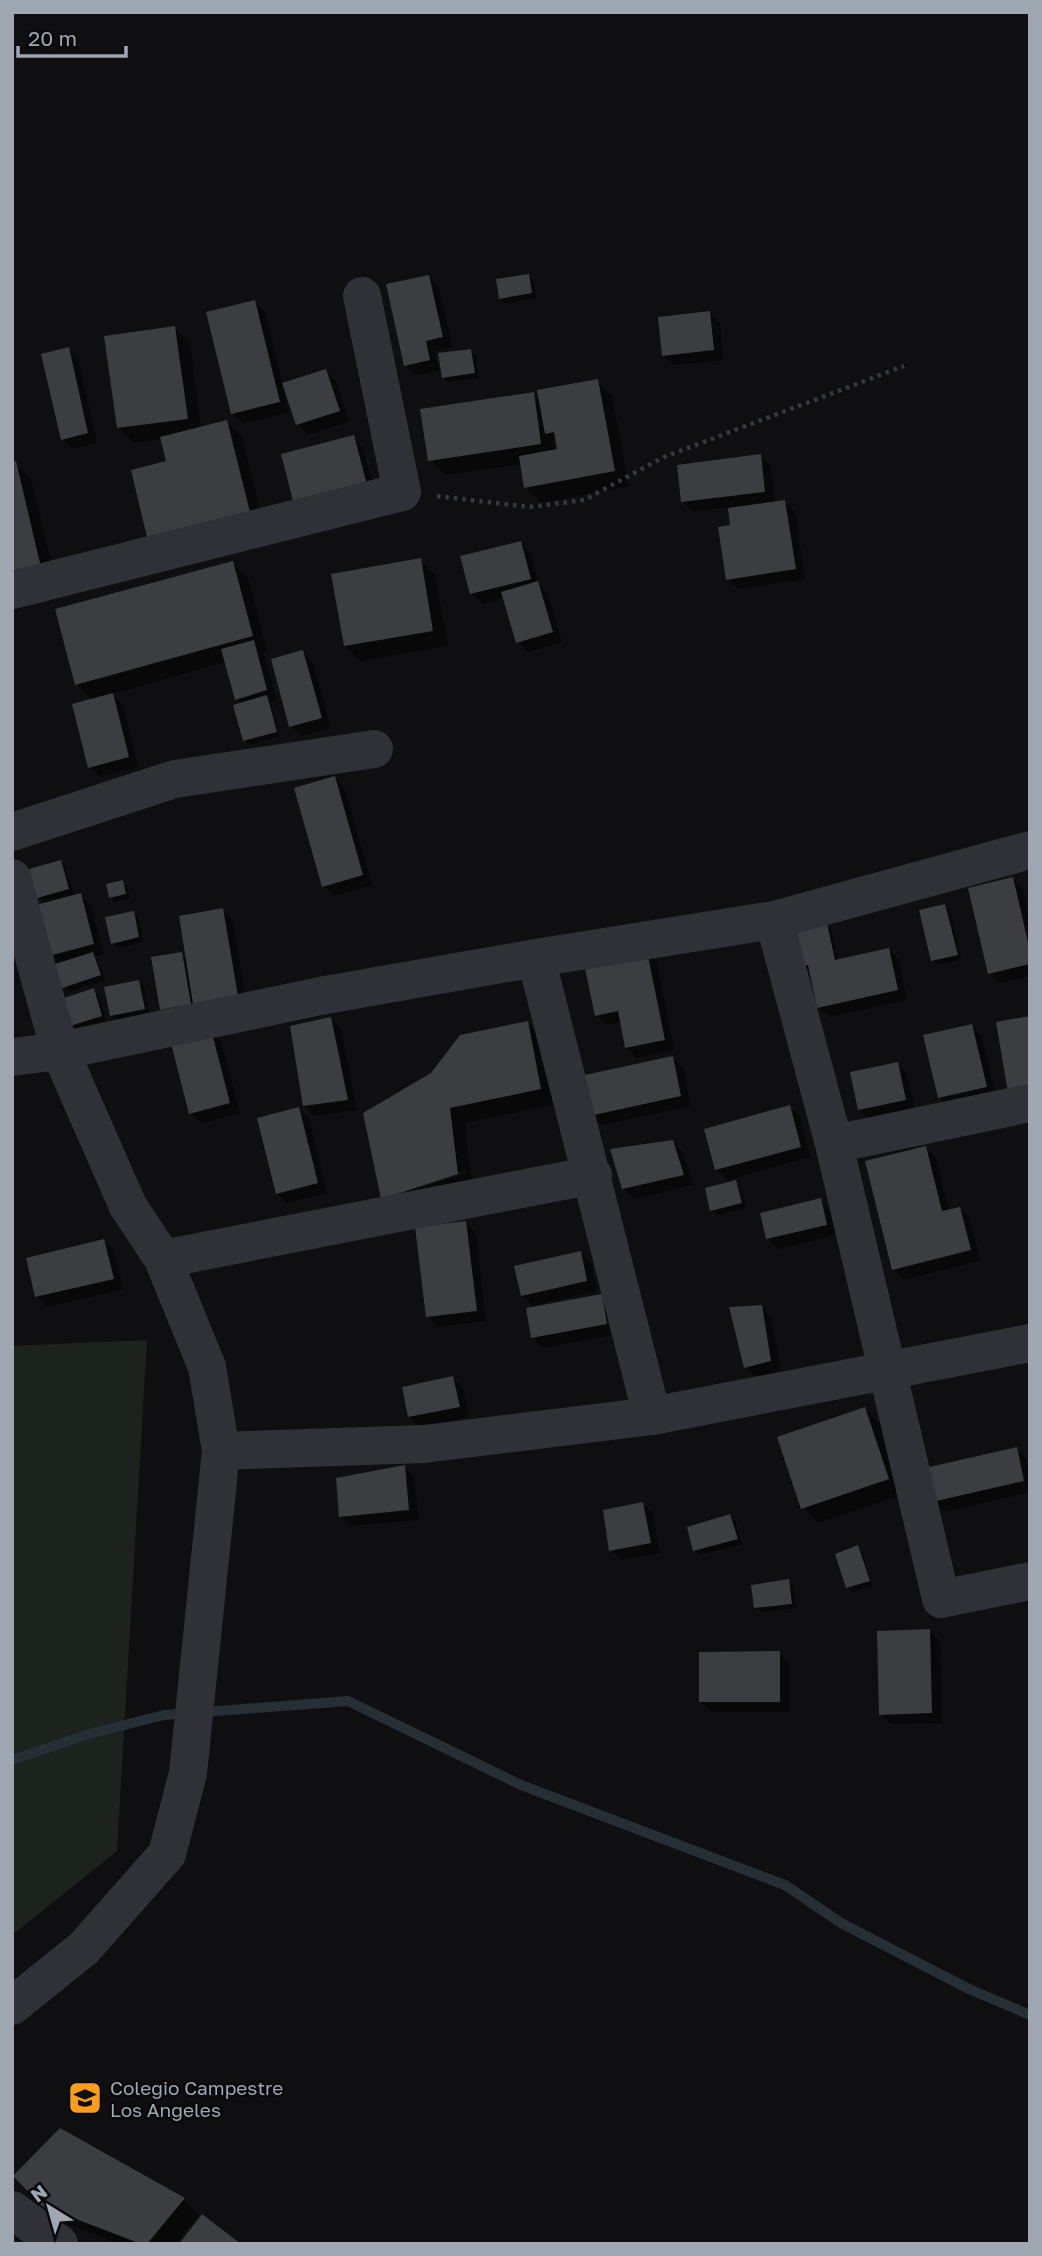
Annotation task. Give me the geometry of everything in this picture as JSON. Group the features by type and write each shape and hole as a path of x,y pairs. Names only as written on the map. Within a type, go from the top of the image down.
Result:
{"street":[{"path":"12,590 402,492 362,296"},
{"path":"12,832 175,779 374,749"},
{"path":"12,1057 60,1052 320,996 774,920 1030,850"},
{"path":"12,878 60,1052 128,1206 163,1259 208,1367 221,1451 188,1773 167,1854 84,1948 12,2006"},
{"path":"774,920 834,1144 941,1600 1030,1581"},
{"path":"536,958 652,1416"},
{"path":"834,1144 1030,1103"},
{"path":"163,1259 593,1175"},
{"path":"221,1451 424,1444 652,1416 1030,1343"},
{"path":"12,2210 59,2244"}],"path":[{"path":"402,492 530,507 584,500 664,457 904,366"}],"shaded area":[{"path":"147,1340 117,1851 12,1935 12,1346"}],"building":[{"path":"529,274 532,293 499,299 496,279"},
{"path":"429,275 443,337 426,341 430,360 404,366 386,284"},
{"path":"255,300 280,402 231,414 206,312"},
{"path":"710,311 714,350 662,356 658,317"},
{"path":"175,326 188,419 117,428 104,336"},
{"path":"69,347 88,433 61,440 41,354"},
{"path":"471,349 475,373 442,378 438,353"},
{"path":"326,369 340,411 296,425 282,383"},
{"path":"598,379 615,471 524,488 519,456 557,449 554,432 545,434 537,390"},
{"path":"534,392 541,444 428,461 420,409"},
{"path":"227,420 250,512 147,537 131,470 166,461 160,437"},
{"path":"354,435 367,485 294,505 281,454"},
{"path":"761,454 765,492 681,502 677,465"},
{"path":"16,461 43,576 12,584 12,462"},
{"path":"785,500 796,569 726,580 718,527 730,525 728,508"},
{"path":"521,541 531,579 470,594 460,556"},
{"path":"421,558 433,631 344,646 331,574"},
{"path":"233,561 253,636 75,685 55,609"},
{"path":"538,581 553,632 516,643 501,592"},
{"path":"254,640 267,690 235,700 221,649"},
{"path":"303,650 322,718 289,727 271,659"},
{"path":"113,693 129,757 88,768 72,704"},
{"path":"267,695 277,732 243,741 233,705"},
{"path":"335,776 363,875 322,887 294,788"},
{"path":"61,860 69,889 37,898 29,869"},
{"path":"1013,877 1030,951 1030,964 988,974 968,888"},
{"path":"123,880 126,894 109,898 106,884"},
{"path":"81,893 94,944 45,957 32,906"},
{"path":"945,904 958,955 931,961 919,910"},
{"path":"223,908 238,996 193,1004 179,916"},
{"path":"134,911 139,937 111,944 105,917"},
{"path":"827,923 835,960 889,948 898,990 817,1008 808,965 800,966 792,931"},
{"path":"647,951 665,1040 625,1048 618,1011 595,1016 584,964"},
{"path":"93,952 101,975 62,988 55,964"},
{"path":"182,952 191,1004 160,1010 151,957"},
{"path":"139,980 145,1009 110,1016 104,987"},
{"path":"94,988 102,1016 70,1026 61,999"},
{"path":"1030,1016 1030,1089 1008,1093 996,1022"},
{"path":"331,1017 348,1100 303,1106 290,1026"},
{"path":"528,1021 541,1089 450,1108 458,1174 381,1199 363,1113 431,1073 460,1035"},
{"path":"972,1024 987,1087 938,1098 923,1035"},
{"path":"211,1029 230,1103 189,1114 170,1039"},
{"path":"673,1056 681,1096 589,1116 580,1076"},
{"path":"898,1062 906,1100 858,1110 850,1072"},
{"path":"790,1105 801,1147 715,1170 704,1129"},
{"path":"299,1107 318,1183 276,1194 257,1118"},
{"path":"673,1140 684,1175 622,1189 610,1149"},
{"path":"926,1146 942,1211 960,1207 971,1250 892,1270 865,1161"},
{"path":"736,1180 742,1203 710,1211 705,1188"},
{"path":"821,1198 827,1225 766,1239 760,1213"},
{"path":"466,1221 477,1311 426,1317 415,1227"},
{"path":"104,1239 114,1279 35,1297 26,1258"},
{"path":"581,1251 587,1281 521,1296 514,1266"},
{"path":"602,1294 607,1324 531,1338 526,1308"},
{"path":"762,1305 771,1361 744,1368 729,1307"},
{"path":"453,1376 460,1407 408,1417 402,1387"},
{"path":"865,1407 889,1479 801,1509 777,1437"},
{"path":"1017,1447 1024,1481 932,1502 925,1468"},
{"path":"405,1465 409,1510 339,1517 336,1478"},
{"path":"643,1502 651,1543 609,1551 603,1510"},
{"path":"730,1514 738,1539 693,1551 687,1527"},
{"path":"858,1545 870,1581 846,1588 835,1554"},
{"path":"789,1579 792,1604 754,1608 751,1585"},
{"path":"930,1629 932,1713 879,1715 877,1631"},
{"path":"780,1651 780,1702 699,1702 699,1652"},
{"path":"60,2128 185,2198 147,2244 135,2244 136,2242 42,2206 13,2176"},
{"path":"202,2214 241,2244 179,2244"}],"waterway":[{"path":"12,1760 89,1734 164,1715 348,1701 521,1785 785,1885 841,1923 969,1989 1030,2015"}],"place":[{"name":"Colegio Campestre Los Angeles","path":"85,2098"}]}
